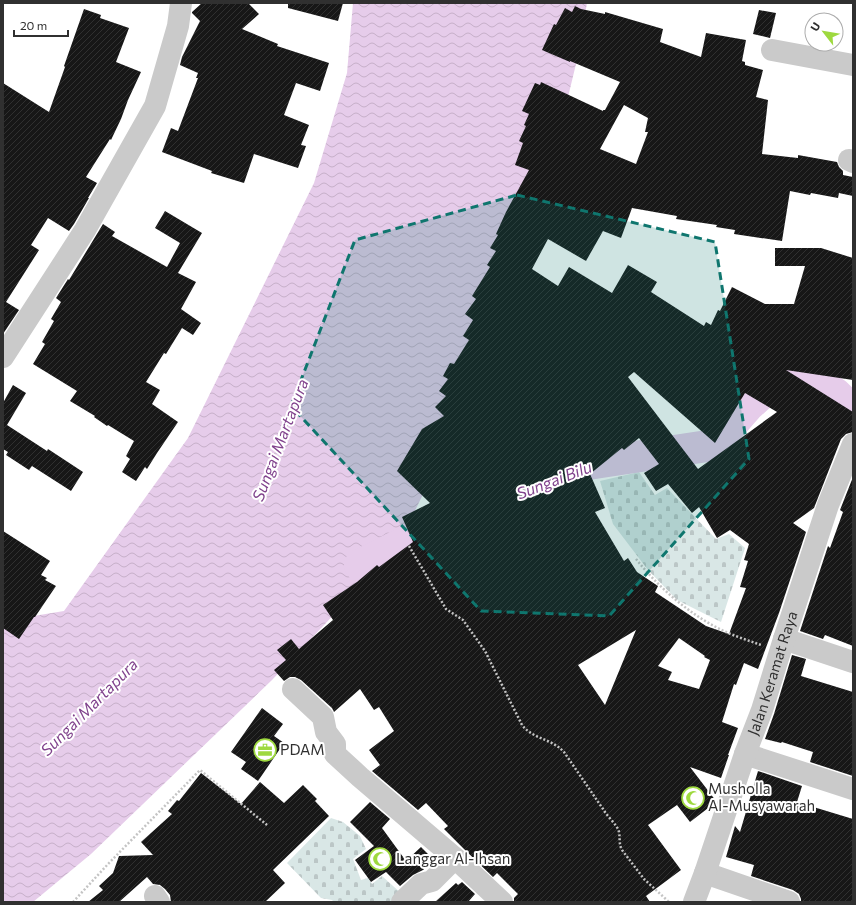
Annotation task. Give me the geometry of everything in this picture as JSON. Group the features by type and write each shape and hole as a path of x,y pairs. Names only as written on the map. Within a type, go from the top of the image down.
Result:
{"street":[{"path":"3,357 85,230 155,106 178,26 181,3"},
{"path":"772,50 853,65"},
{"name":"Jalan Keramat Raya","path":"694,902 745,754 762,710 828,505 853,444"},
{"path":"782,645 853,662"},
{"path":"293,689 323,717 326,732 335,744 335,754 455,858 502,902"},
{"path":"745,754 853,789"},
{"path":"402,902 421,884 432,881 455,858"},
{"path":"705,873 789,902"}],"path":[{"path":"409,546 446,609 463,620 485,650 526,731 558,746 564,752 617,827 622,850 644,879 669,902"},
{"path":"636,559 646,571 680,603 713,625 728,633 782,645"},
{"path":"73,902 200,770 267,825"}],"highlighted area":[{"path":"517,195 715,242 749,459 609,616 481,611 291,406 355,240"}],"green space":[{"path":"639,472 655,495 667,488 716,539 729,534 745,548 721,622 677,600 648,570 613,524 600,481"},
{"path":"331,818 343,822 360,836 366,849 353,859 361,880 368,878 372,884 382,876 403,895 395,902 334,902 332,900 321,898 287,863"}],"water":[{"name":"Sungai Martapura","path":"353,3 587,3 576,64 538,221 439,462 396,549 272,680 91,854 33,902 3,902 3,621 64,611 188,438 314,183 347,73"}],"building":[{"path":"202,3 248,3 259,14 242,29 278,44 277,46 329,63 320,91 296,83 284,115 309,125 301,145 306,146 298,168 254,154 244,183 211,173 212,171 162,152 171,128 178,131 198,78 196,78 198,73 180,65 182,57 200,21 192,12"},
{"path":"288,3 343,3 338,21 288,8"},
{"path":"575,6 581,9 605,14 605,12 663,29 660,42 701,57 706,33 746,40 742,61 745,62 745,65 763,70 756,97 768,100 762,154 798,158 798,155 837,162 843,171 843,175 853,177 853,196 839,193 838,198 790,191 782,241 734,234 735,230 716,227 717,225 676,219 677,216 632,208 621,238 603,231 586,261 548,239 532,269 558,286 569,267 612,293 628,265 657,282 651,292 704,326 706,322 711,325 732,287 765,304 794,304 805,266 775,266 775,248 821,248 853,258 853,380 786,370 853,412 853,432 846,434 841,439 814,508 793,523 806,532 779,613 758,669 744,663 736,685 734,684 722,722 738,728 721,778 690,767 716,802 690,822 677,805 648,825 681,870 646,896 650,902 514,902 514,898 518,894 497,873 493,877 466,851 444,829 448,826 426,803 418,810 372,771 380,765 369,750 394,731 379,707 374,710 360,689 334,712 332,708 301,680 295,677 290,677 284,681 274,670 286,660 277,650 291,639 299,649 333,620 323,605 357,582 377,565 379,567 413,542 402,517 430,503 397,471 422,429 444,416 435,407 446,396 439,391 448,379 443,376 450,363 454,364 469,340 463,336 473,320 465,314 476,299 472,296 490,267 487,265 496,251 490,248 498,235 496,234 529,170 515,165 523,143 519,141 526,126 524,125 529,114 522,111 535,83 540,85 541,82 603,111 605,110 620,82 542,50 554,24 556,25 565,8 572,12","holes":["624,105 648,118 645,132 648,132 636,164 600,149","634,372 715,443 745,393 777,412 698,469 628,377","639,438 659,464 644,473 656,491 668,484 692,513 699,507 717,538 730,530 749,544 744,560 748,561 740,587 746,588 729,634 706,626 655,592 658,586 637,572 628,558 624,561 595,512 605,508 590,474 622,448 624,450","636,630 605,705 578,665","679,638 710,660 699,689 668,680 672,672 658,666"]},
{"path":"84,9 101,15 100,18 129,28 116,62 141,72 111,140 110,139 86,177 97,183 74,224 69,231 48,218 31,245 39,250 6,302 19,310 3,334 3,83 49,112"},
{"path":"759,10 776,13 770,38 753,34"},
{"path":"165,211 202,233 178,273 196,282 181,309 201,323 193,335 182,328 146,382 160,390 152,404 178,422 147,469 145,467 136,481 122,472 130,459 126,456 134,441 108,425 107,426 94,417 95,416 70,401 77,391 33,364 45,344 42,342 54,321 51,319 61,302 56,298 68,279 69,280 103,224 115,232 112,236 167,267 180,243 155,228"},
{"path":"13,385 26,393 7,425 83,472 71,491 32,466 29,470 6,455 8,452 3,449 3,403"},
{"path":"853,477 853,646 825,635 823,639 800,631 828,546 830,548 843,512 840,510"},
{"path":"3,531 50,561 41,575 47,578 45,580 56,586 19,639 3,628"},
{"path":"792,655 806,659 801,676 853,692 853,776 810,762 813,752 782,742 765,739"},
{"path":"262,708 283,724 274,736 284,743 258,781 241,769 246,762 231,752"},
{"path":"758,771 802,786 797,802 853,819 853,902 801,902 799,894 793,890 751,876 754,865 726,857 735,826 740,832"},
{"path":"201,773 241,804 260,782 284,803 303,785 317,799 315,801 329,816 273,870 285,883 265,902 171,902 170,895 165,889 160,885 153,884 147,877 119,902 88,902 103,890 99,886 113,873 119,856 153,855 141,842 172,814 168,811 177,800 179,801"},
{"path":"370,802 390,819 382,828 406,861 421,847 434,860 423,870 413,875 400,886 386,872 371,882 355,860 374,846 350,822"},
{"path":"462,882 475,894 468,902 435,902 456,883 458,885"}],"waterway":[{"name":"Sungai Bilu","path":"564,474 588,464 714,445 748,406 770,386 791,378 814,380 836,394 853,411"},
{"name":"Sungai Bilu","path":"360,565 451,522"}],"place":[{"name":"PDAM","path":"265,750"},
{"name":"Musholla Al-Musyawarah","path":"693,798"},
{"name":"Langgar Al-Ihsan","path":"380,859"}]}
